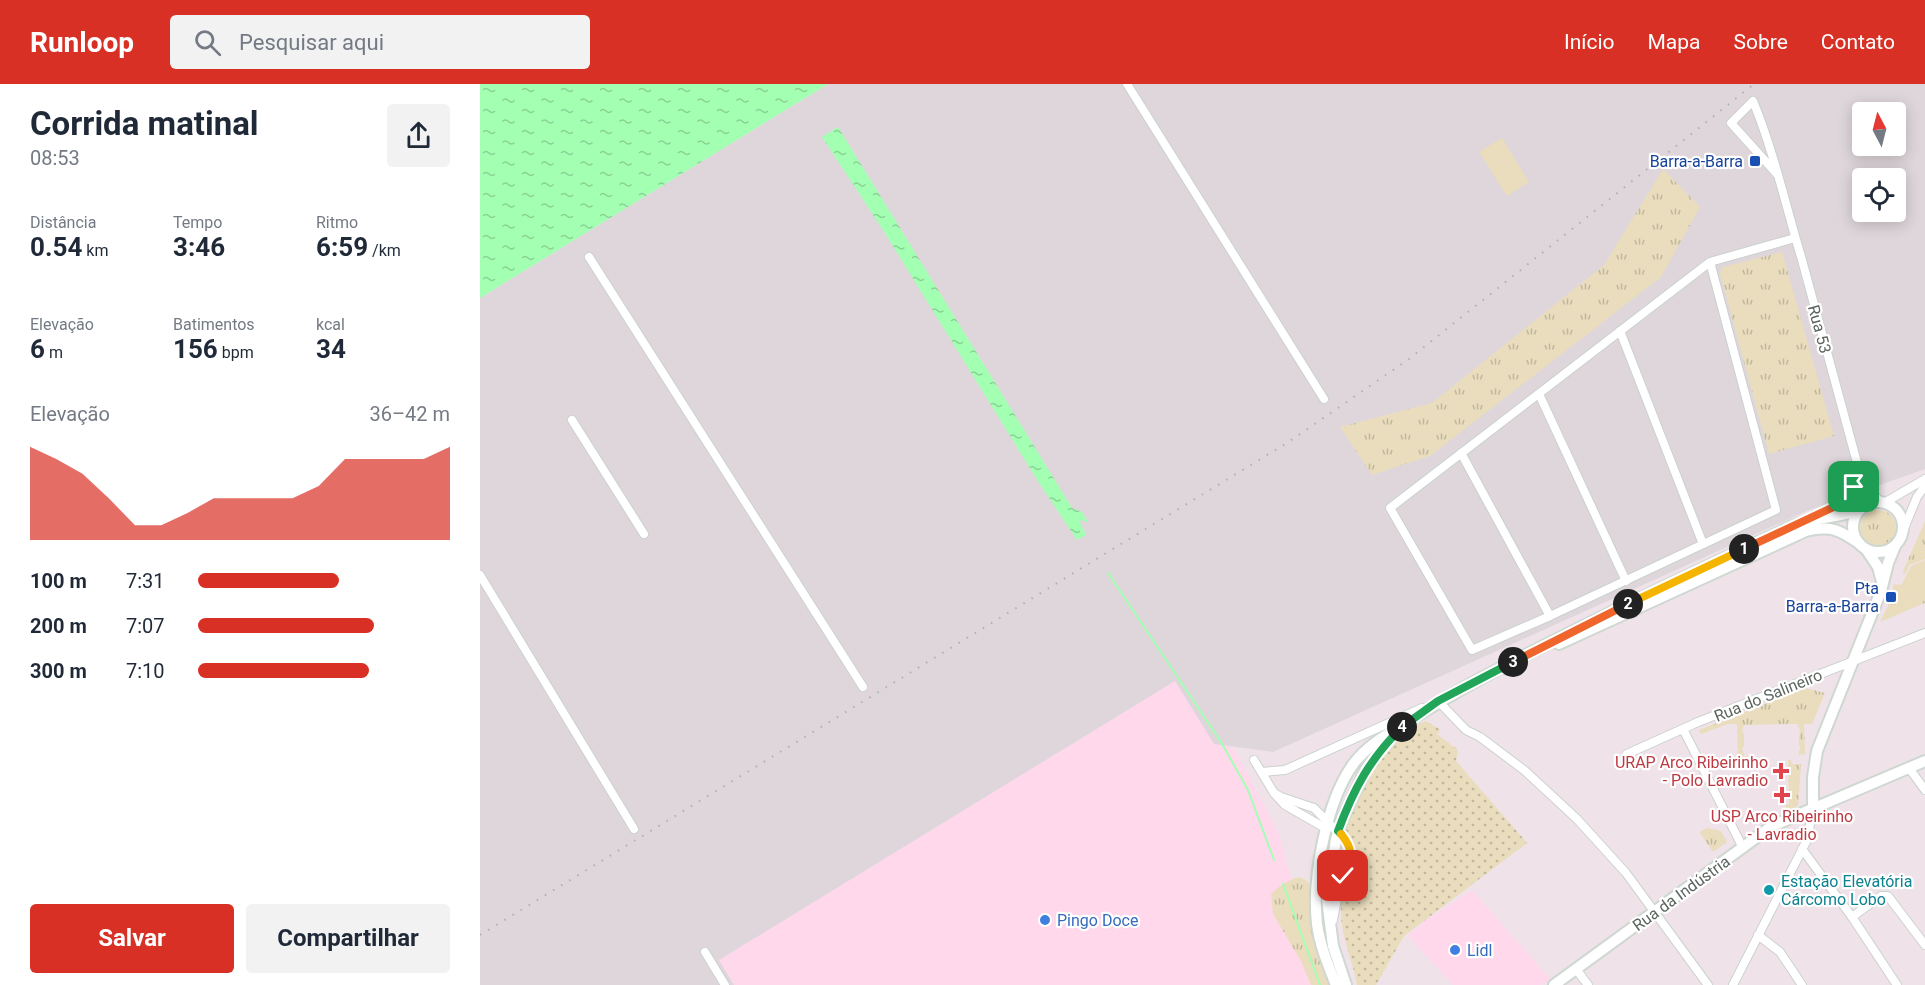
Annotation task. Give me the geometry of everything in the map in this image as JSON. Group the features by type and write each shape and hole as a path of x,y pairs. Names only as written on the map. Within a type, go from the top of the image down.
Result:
{"street":[{"path":"1127,84 1324,399"},
{"name":"Rua 53","path":"1777,174 1731,123 1754,101 1765,130 1863,485 1861,510"},
{"path":"1710,262 1776,510 1472,650 1390,508 1710,262 1795,238"},
{"path":"589,257 862,687"},
{"path":"1620,331 1703,544"},
{"path":"1539,394 1626,581"},
{"path":"572,420 644,534"},
{"path":"1461,453 1550,616"},
{"path":"1262,772 1284,770 1438,701 1564,634 1802,522 1845,500 1854,487 1858,470"},
{"path":"1883,503 1925,479"},
{"name":"Rua 53","path":"1863,485 1883,503"},
{"path":"1733,985 1810,830 1817,751 1881,591 1888,563 1917,497 1925,486"},
{"path":"1802,522 1837,517 1875,503 1883,503 1891,506 1901,517 1903,531"},
{"path":"1861,510 1856,516 1854,531 1878,567 1882,579 1881,591"},
{"path":"1487,675 1567,641 1806,531 1824,528 1837,530 1863,546 1881,552 1895,546"},
{"path":"480,575 634,829"},
{"name":"Rua do Salineiro","path":"1627,754 1683,729 1925,633"},
{"path":"1336,985 1323,951 1316,913 1316,894 1326,824 1354,764 1385,734 1438,701"},
{"path":"1438,701 1466,730 1480,737 1524,770 1577,819 1626,873 1708,985"},
{"path":"1346,985 1331,935 1327,900 1338,831 1366,770 1380,749 1406,723"},
{"path":"1683,729 1743,848"},
{"path":"1254,760 1274,793 1285,805 1338,831 1348,843 1351,854 1339,888 1331,935"},
{"name":"Rua da Indústria","path":"1554,985 1772,826 1925,761"},
{"path":"1909,768 1925,790"},
{"path":"1274,793 1311,805 1326,824"},
{"path":"1802,849 1852,917 1897,985"},
{"path":"1852,917 1881,896 1888,896 1925,945"},
{"path":"1758,935 1780,952 1802,985"},
{"path":"705,952 724,985"},
{"path":"1576,969 1588,985"}],"shaded area":[{"path":"828,84 1925,84 1925,469 1809,510 1273,752 1214,744 1175,681 719,960 734,985 480,985 480,298"},
{"path":"1175,681 1214,744 1233,747 1279,834 1320,985 734,985 719,960"},
{"path":"1472,890 1551,980 1541,985 1453,985 1408,936 1425,921"}],"green space":[{"path":"1502,138 1529,182 1507,196 1479,152"},
{"path":"1663,169 1700,207 1661,277 1430,456 1372,475 1340,427 1432,403 1604,265"},
{"path":"1782,252 1834,436 1769,454 1720,273 1723,267"},
{"path":"1878,510 1891,515 1896,528 1891,541 1878,546 1865,541 1860,528 1865,515"},
{"path":"1925,521 1925,559 1909,565 1904,574 1903,571"},
{"path":"1925,560 1925,600 1908,607 1899,585 1902,584 1911,566"},
{"path":"1893,584 1899,585 1908,607 1925,600 1925,603 1880,622 1893,596"},
{"path":"1805,688 1825,693 1812,724 1804,724 1805,754 1798,755 1800,730 1797,724 1744,725 1742,749 1744,756 1755,755 1755,766 1738,764 1737,724 1728,724 1701,734 1699,730"},
{"path":"1426,721 1441,730 1437,734 1458,750 1456,761 1527,843 1404,936 1376,985 1357,985 1345,940 1341,912 1345,889 1355,861 1352,841 1344,830 1362,791 1383,758 1408,731"},
{"path":"1788,760 1791,760 1792,764 1801,764 1798,806 1786,812 1784,804 1789,804"},
{"path":"1707,828 1721,831 1727,842 1713,852 1700,833"},
{"path":"1300,877 1310,886 1312,929 1334,985 1311,985 1301,961 1273,914 1271,894 1284,883"}],"water":[{"path":"480,84 828,84 480,298"},
{"path":"838,127 1072,508 1082,512 1088,522 1079,520 1086,535 1077,540 1036,478 883,230 822,137"}],"waterway":[{"path":"1108,573 1221,742 1248,790 1274,860"},
{"path":"1283,884 1320,985"}],"railway":[{"path":"480,935 1290,441 1409,359 1754,84"}],"place":[{"name":"Barra-a-Barra","path":"1755,161"},
{"name":"Pta Barra-a-Barra","path":"1891,597"},
{"name":"URAP Arco Ribeirinho - Polo Lavradio","path":"1781,771"},
{"name":"USP Arco Ribeirinho - Lavradio","path":"1782,795"},
{"name":"Estação Elevatória Cárcomo Lobo","path":"1769,890"},
{"name":"Pingo Doce","path":"1045,920"},
{"name":"Lidl","path":"1455,950"}],"route":[{"path":"1343,876 1351,854 1348,843 1338,831 1342,820 1366,770 1380,749 1406,723 1438,701 1564,634 1838,505 1845,500 1854,487"}]}
